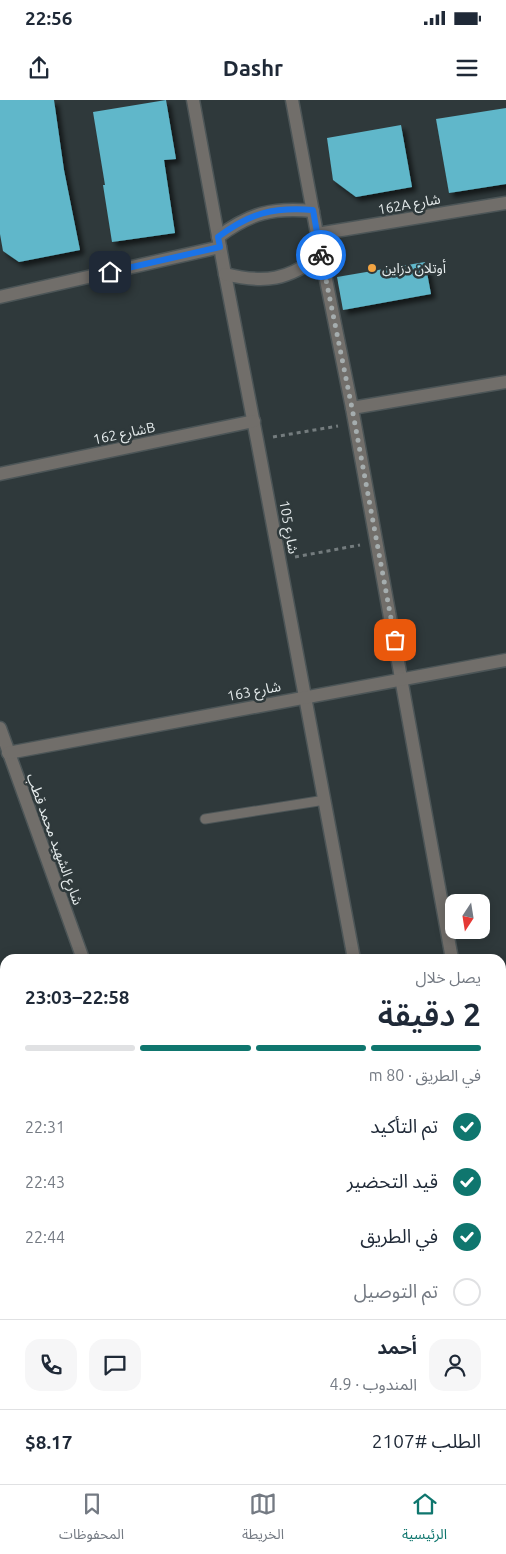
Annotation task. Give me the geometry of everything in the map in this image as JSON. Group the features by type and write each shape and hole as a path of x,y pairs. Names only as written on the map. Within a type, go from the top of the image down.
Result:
{"street":[{"name":"شارع 105","path":"193,100 353,954"},
{"path":"292,100 355,423 451,954"},
{"name":"162A شارع","path":"317,234 506,203"},
{"path":"0,297 219,242 234,225 252,216 272,210 292,208 313,210"},
{"path":"225,274 252,279 286,276 305,267 321,255"},
{"path":"352,408 506,382"},
{"name":"شارع 162B","path":"0,474 254,421"},
{"name":"شارع 163","path":"8,753 506,660"},
{"name":"شارع الشهيد محمد قطب","path":"0,728 81,954"}],"lane":[{"path":"206,818 325,800"}],"path":[{"path":"257,440 355,423"},
{"path":"279,560 377,542"}],"building":[{"path":"0,100 54,100 64,170 80,250 19,262 3,251 0,234"},
{"path":"166,100 176,159 164,160 175,233 112,242 93,112"},
{"path":"506,108 506,184 449,193 436,119"},
{"path":"401,125 412,187 356,197 333,180 327,138"},
{"path":"425,262 431,294 343,310 337,277"}],"way so far":[{"path":"321,255 352,408 395,640"}],"place":[{"name":"أوتلان دزاين","path":"372,268"}],"route":[{"path":"110,272 220,247 218,237 234,225 252,216 272,210 292,208 313,210 321,255"}]}
